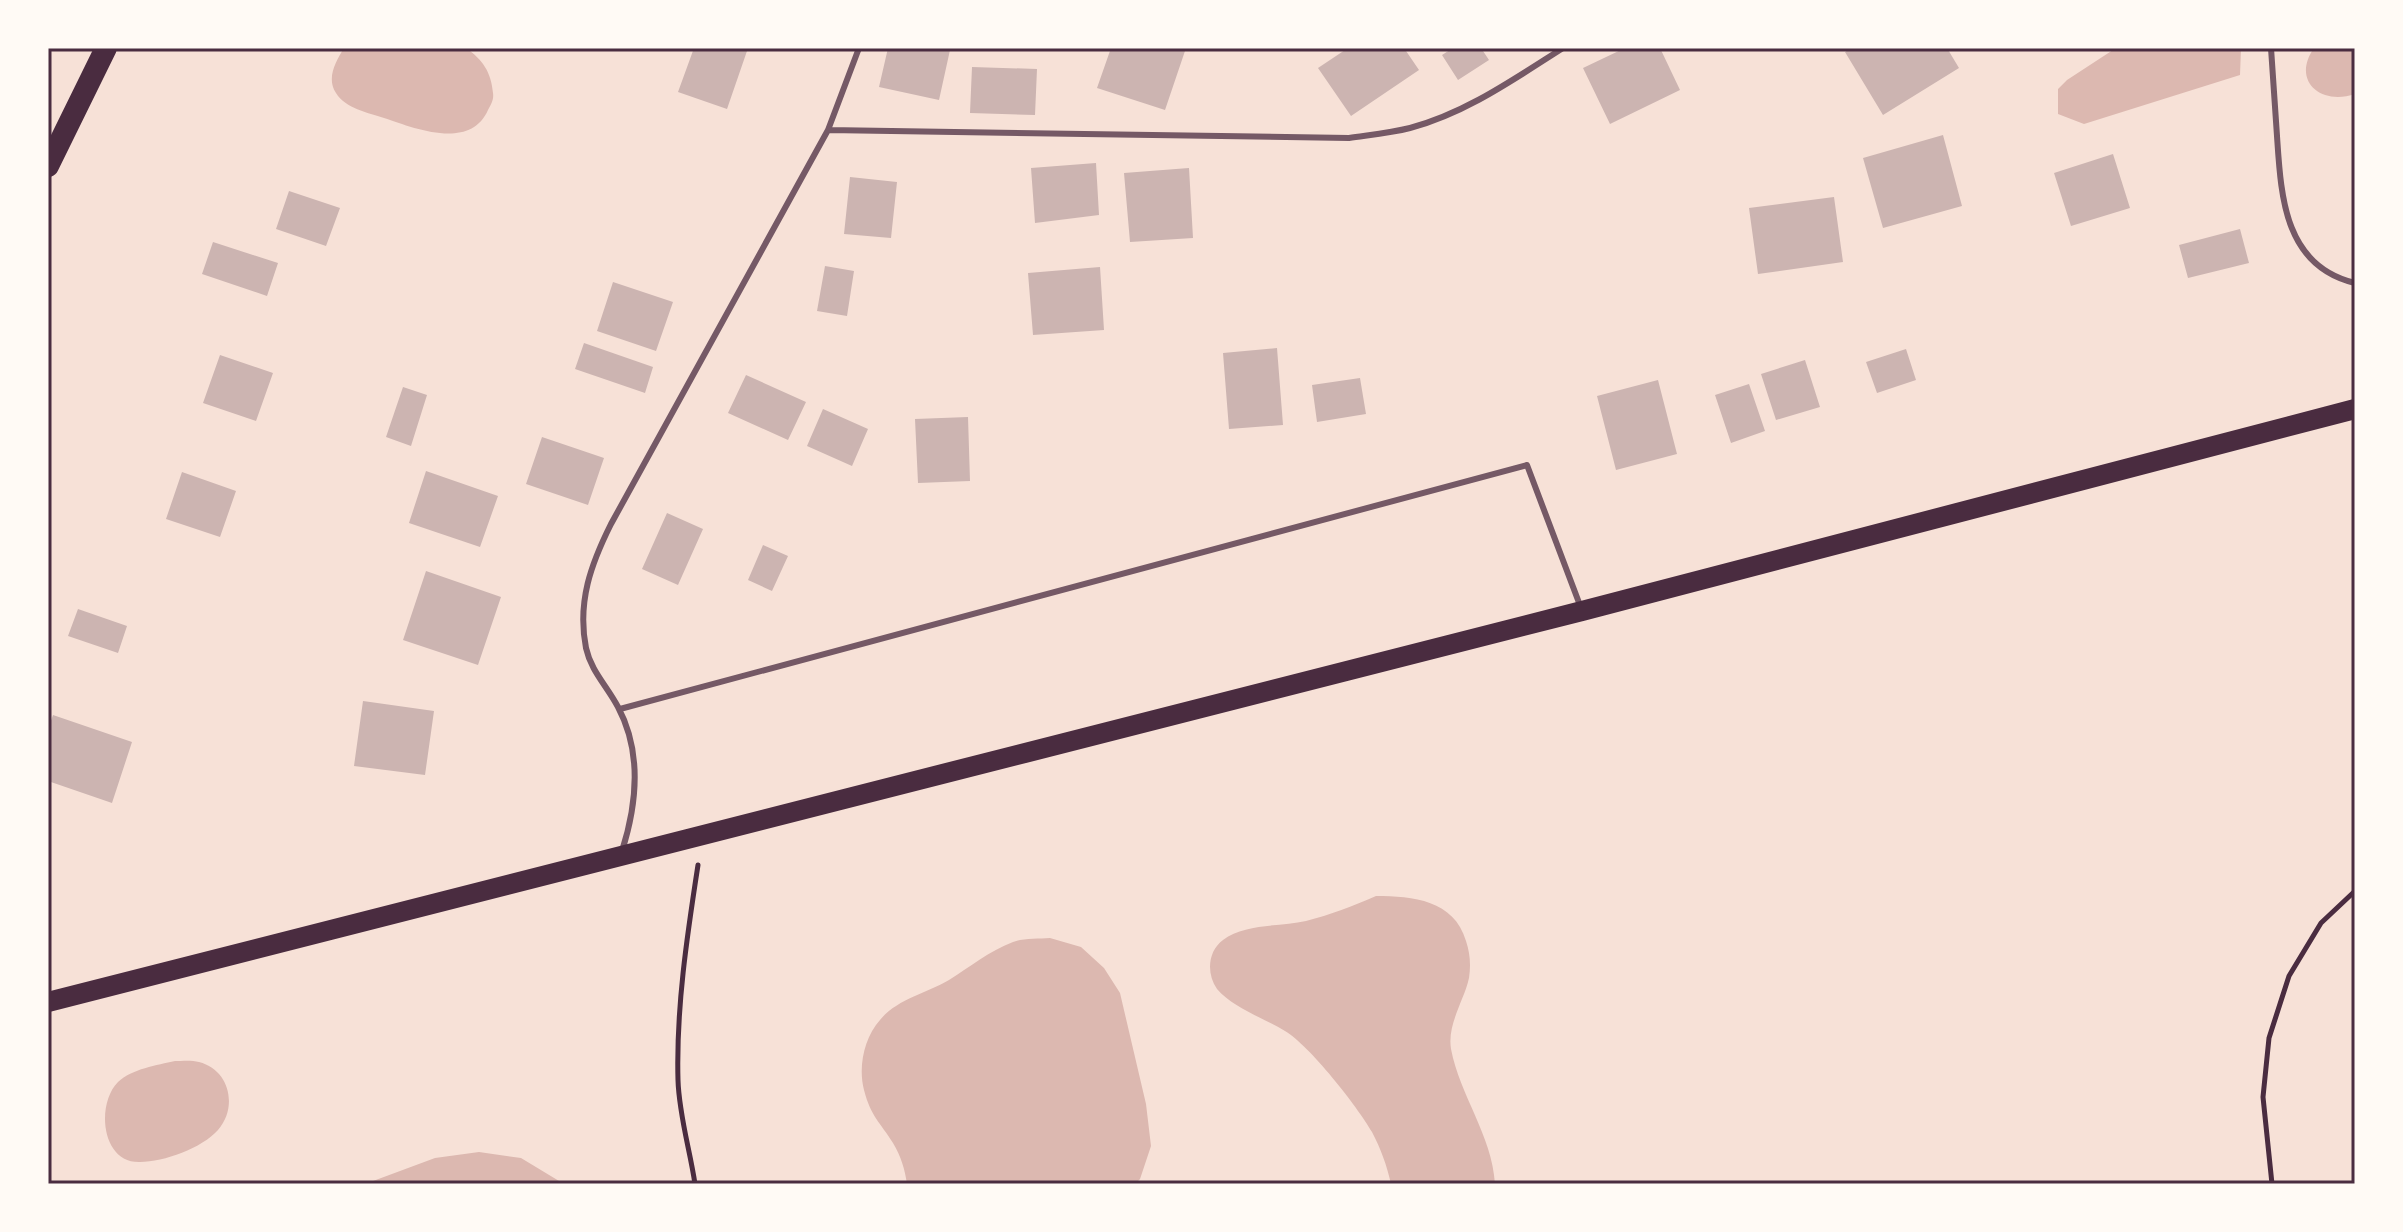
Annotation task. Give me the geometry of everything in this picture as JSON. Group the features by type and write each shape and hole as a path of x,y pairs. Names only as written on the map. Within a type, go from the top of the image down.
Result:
{"highway":[{"path":"48,166 106,48"}],"main road":[{"path":"48,1002 703,837 2355,409"}],"lane":[{"path":"620,858 630,823 635,776 633,751 620,709 591,665 585,641 584,596 593,560 828,130 859,48"},
{"path":"828,130 1349,138 1410,128 1440,118 1497,90 1563,48"},
{"path":"2271,48 2279,171 2286,214 2304,251 2318,266 2339,279 2355,283"},
{"path":"620,709 1527,465 1582,611"}],"path":[{"path":"695,1184 678,1082 689,927 703,837"},
{"path":"2272,1184 2263,1097 2269,1038 2289,976 2321,923 2355,891"}],"shaded area":[{"path":"344,48 466,48 488,73 492,102 480,123 455,133 425,131 364,112 345,103 333,87 333,70"},
{"path":"2116,48 2241,48 2240,75 2084,124 2058,114 2058,89"},
{"path":"2314,48 2355,48 2355,94 2331,97 2313,88 2306,71"},
{"path":"1376,896 1418,899 1442,909 1460,927 1466,941 1470,959 1469,978 1451,1031 1451,1049 1461,1083 1488,1149 1495,1184 1391,1184 1372,1132 1320,1063 1285,1031 1231,1002 1213,983 1210,963 1214,950 1232,935 1252,928 1315,919"},
{"path":"1050,938 1081,947 1104,968 1120,993 1146,1104 1151,1146 1140,1179 1135,1184 907,1184 898,1153 873,1113 864,1090 864,1053 874,1027 895,1007 949,980 996,950 1026,939"},
{"path":"175,1061 199,1062 218,1073 228,1090 228,1111 224,1121 211,1137 182,1153 160,1160 127,1160 117,1153 106,1131 105,1117 111,1092 118,1082 130,1074"},
{"path":"479,1152 521,1158 564,1184 365,1184 435,1158"}],"building":[{"path":"694,48 739,48 747,51 727,109 678,92"},
{"path":"888,48 950,50 939,100 879,87"},
{"path":"1111,48 1186,48 1165,110 1097,88"},
{"path":"1348,48 1404,48 1419,70 1351,116 1318,68"},
{"path":"1453,48 1481,48 1489,60 1458,80 1442,55"},
{"path":"1625,48 1660,48 1680,90 1610,124 1583,68"},
{"path":"1852,48 1947,48 1959,68 1883,115 1845,52"},
{"path":"972,67 1037,69 1035,115 970,113"},
{"path":"1943,135 1962,206 1883,228 1863,158"},
{"path":"2113,154 2130,208 2071,226 2054,173"},
{"path":"1096,163 1099,215 1035,223 1031,168"},
{"path":"1189,168 1193,238 1130,242 1124,173"},
{"path":"850,177 897,182 891,238 844,234"},
{"path":"289,191 340,208 326,246 276,229"},
{"path":"1834,197 1843,262 1758,274 1749,208"},
{"path":"2240,229 2249,263 2188,278 2179,245"},
{"path":"213,242 278,263 267,296 202,274"},
{"path":"825,266 854,271 847,316 817,311"},
{"path":"1100,267 1104,330 1033,335 1028,273"},
{"path":"613,282 673,302 656,351 597,331"},
{"path":"584,343 653,367 645,393 575,369"},
{"path":"1277,348 1283,425 1229,429 1223,353"},
{"path":"1906,349 1916,380 1877,393 1866,362"},
{"path":"220,355 273,373 256,421 203,403"},
{"path":"1805,360 1820,407 1776,420 1761,374"},
{"path":"746,375 806,402 788,440 728,413"},
{"path":"1360,378 1366,414 1317,422 1312,385"},
{"path":"1658,380 1677,454 1616,470 1597,396"},
{"path":"1749,384 1765,431 1731,443 1715,395"},
{"path":"403,387 427,395 411,446 386,437"},
{"path":"823,409 868,429 852,466 807,446"},
{"path":"968,417 970,481 918,483 915,419"},
{"path":"542,437 604,458 588,505 526,484"},
{"path":"426,471 498,496 480,547 409,523"},
{"path":"182,472 236,491 220,537 166,519"},
{"path":"667,513 703,529 678,585 642,569"},
{"path":"763,545 788,556 772,591 748,580"},
{"path":"426,571 501,597 478,665 403,640"},
{"path":"78,609 127,626 118,653 68,636"},
{"path":"363,701 434,711 425,775 354,766"},
{"path":"53,715 132,742 112,803 48,781 48,729"}]}
